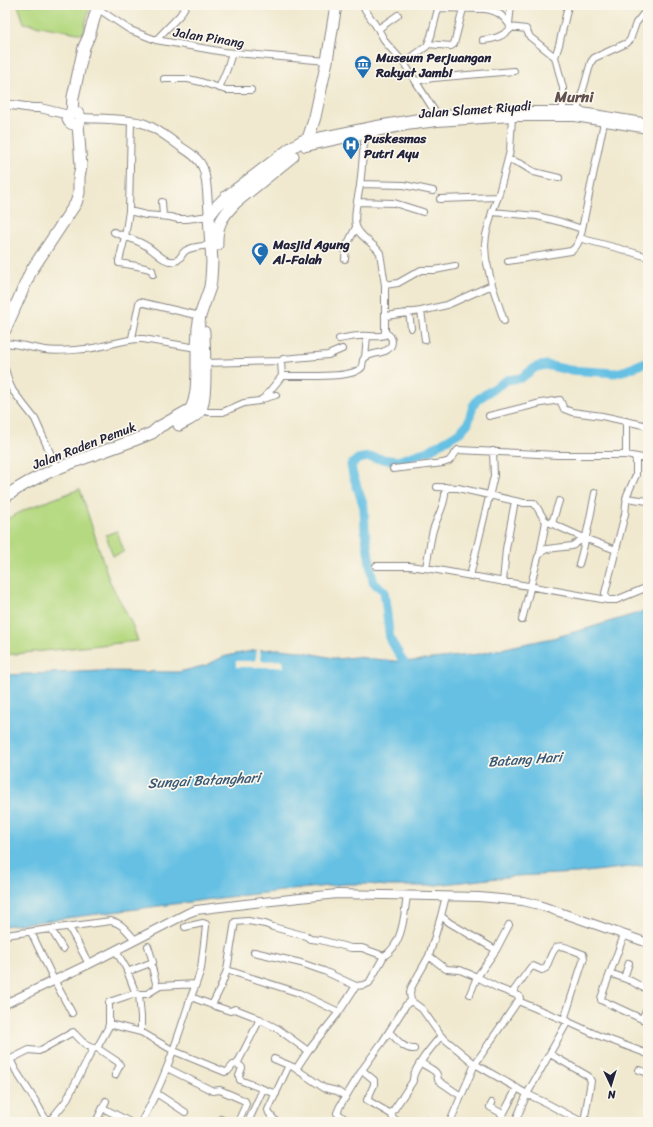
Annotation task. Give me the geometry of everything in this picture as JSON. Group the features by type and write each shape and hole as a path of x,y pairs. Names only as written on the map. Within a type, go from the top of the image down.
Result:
{"highway":[{"path":"213,232 227,212 236,203 307,143 315,117 327,61 336,5"},
{"path":"5,330 31,271 76,203 79,193 79,177 81,168 74,118 73,97 84,47 90,36 97,6"},
{"path":"197,408 203,401 205,363 204,324 217,286 219,275 213,232 209,216 226,197 291,148 302,141 307,143"},
{"path":"197,408 197,348 200,316 210,287 214,245"},
{"name":"Jalan Raden Pemuk","path":"5,497 19,487 57,468 152,433 160,427 197,408"}],"main road":[{"path":"6,104 32,108 39,112 74,118 131,121 145,124 162,133 192,154 199,161 205,177 209,216"},
{"name":"Jalan Slamet Riyadi","path":"307,143 406,126 488,116 563,110 604,122 648,129"},
{"name":"Jalan Slamet Riyadi","path":"307,143 377,125 437,116 512,117 576,114 648,123"},
{"path":"206,189 213,197 218,199 226,197"},
{"path":"5,1004 116,951 180,916 196,910 289,898 337,894 479,897 523,901 539,905 648,943"}],"street":[{"path":"156,40 180,15 186,5"},
{"path":"362,5 386,43 404,63 437,116"},
{"path":"483,40 497,38 507,33 511,26 511,5"},
{"name":"Jalan Pinang","path":"97,6 130,30 156,40 232,53 327,61"},
{"path":"563,110 563,88 555,56 568,6"},
{"path":"404,63 425,48 428,44 439,7 491,10 501,14 511,26 526,28 530,37 555,56"},
{"path":"576,114 591,62 594,58 628,42 636,23 648,8"},
{"path":"428,44 451,46 454,44 463,9"},
{"path":"378,29 398,15"},
{"path":"219,88 232,53"},
{"path":"416,81 433,78 514,72"},
{"path":"164,79 188,79 226,90 251,90"},
{"path":"504,321 492,285 485,252 486,235 492,212 498,198 510,151 512,117"},
{"path":"131,121 129,211 119,262 152,270 153,274"},
{"path":"508,261 571,251 576,248 582,228 604,122"},
{"path":"345,259 346,247 356,227 355,218 365,134"},
{"path":"508,159 521,164 534,172 559,178"},
{"path":"360,184 404,185 432,191"},
{"path":"440,199 498,198"},
{"path":"162,202 163,216"},
{"path":"357,202 394,203 423,212"},
{"path":"129,211 146,215 187,219 209,216"},
{"path":"492,212 537,216 582,228"},
{"path":"339,339 358,336 385,335 385,285 379,252 356,227"},
{"path":"114,232 146,245 169,261 181,258 185,251 190,249 214,245"},
{"path":"579,238 648,257"},
{"path":"385,285 398,282 421,270 435,270 456,266"},
{"path":"386,316 421,311 447,305 492,285"},
{"path":"132,338 140,302 200,316"},
{"path":"421,311 425,340"},
{"path":"409,312 411,328"},
{"path":"365,358 390,348 392,340 390,335 385,332"},
{"path":"282,376 348,375 361,369 365,358 367,336"},
{"path":"5,343 62,351 95,348 132,338 197,348"},
{"path":"205,363 281,361 282,359 328,355 342,349"},
{"path":"262,399 282,376 281,361"},
{"path":"5,369 13,391 35,419 57,468"},
{"path":"197,408 213,412 223,412 244,403 276,395"},
{"path":"490,416 541,403 560,400 564,409 572,412 602,416 648,426"},
{"path":"626,421 626,455"},
{"path":"393,469 444,463 449,461 458,450 626,455 648,459"},
{"path":"470,576 494,476 493,451"},
{"path":"607,600 604,593 625,514 626,498 636,475 636,457"},
{"path":"437,487 458,488 489,496 534,503 543,518 549,522 616,550"},
{"path":"426,568 434,529 444,498 445,487"},
{"path":"579,564 596,493"},
{"path":"626,498 648,501"},
{"path":"503,582 506,549 515,501"},
{"path":"522,620 549,522 559,501"},
{"path":"540,554 545,549 572,546 585,538"},
{"path":"376,566 409,566 426,568 607,600 616,600 648,586"},
{"path":"254,952 301,963 324,971 356,986 364,985 369,983 384,956 388,954 400,935 406,896"},
{"path":"446,896 429,956 410,988 411,1001 422,1009 441,1036 475,1064 527,1094 546,1102 583,1122 591,1081 590,1078 550,1054"},
{"path":"441,916 450,923 496,950"},
{"path":"5,935 111,920 122,925 135,940"},
{"path":"212,1005 227,970 234,923 236,922 248,921 265,924 306,936 310,939 351,948 362,948 384,956"},
{"path":"141,1122 167,1068 201,969 206,924 203,923 185,927"},
{"path":"470,994 477,977 496,950 509,925"},
{"path":"69,927 89,964"},
{"path":"51,929 63,949"},
{"path":"31,932 72,1013"},
{"path":"624,935 600,998 601,1000 645,1019 648,1006"},
{"path":"148,946 153,961 151,963 157,987"},
{"path":"512,993 531,966 542,970 546,968 552,950 555,947 561,946 583,954 584,958 566,1020 550,1054 527,1094 515,1122"},
{"path":"116,951 137,994 141,1017 141,1032"},
{"path":"429,956 446,968 460,970 519,996 520,998 475,1064 450,1122"},
{"path":"127,972 151,963"},
{"path":"624,978 629,963"},
{"path":"227,970 299,994 339,1012"},
{"path":"610,973 642,987 648,988"},
{"path":"115,1075 120,1065 118,1062 95,1048 90,1047 73,1032 39,1051 29,1050 7,1061 16,1071 48,1122 66,1101 95,1048 108,1028 109,1002 133,994 147,994 157,987 173,984 196,984"},
{"path":"296,1069 308,1051 339,1012 356,986"},
{"path":"191,997 230,1011 234,1009 241,1010 278,1029 308,1051"},
{"path":"349,1122 337,1113 340,1106 362,1070 406,1005 411,1001"},
{"path":"518,1001 566,1020 597,1036 648,1054"},
{"path":"109,1024 141,1032 174,1050 226,1072 233,1064 237,1064 260,1019"},
{"path":"389,1032 406,1047 409,1049 414,1049"},
{"path":"391,1114 413,1081 412,1077 425,1058 426,1054 441,1036"},
{"path":"274,1059 296,1069 324,1088 337,1091 346,1097"},
{"path":"421,1063 437,1073 438,1080 461,1096"},
{"path":"237,1064 242,1068 239,1076 240,1080 276,1094"},
{"path":"276,1122 268,1112 289,1065"},
{"path":"167,1068 213,1090 220,1090 245,1101 246,1104 238,1122"},
{"path":"362,1070 374,1080 374,1084 367,1100 391,1114 392,1118 399,1122"},
{"path":"639,1070 648,1073"},
{"path":"503,1115 517,1088"},
{"path":"248,1122 263,1090"},
{"path":"156,1093 184,1112"},
{"path":"96,1122 106,1101"},
{"path":"492,1103 490,1107 503,1115 518,1115"},
{"path":"103,1108 130,1122"},
{"path":"221,1119 227,1122"},
{"path":"422,1122 425,1120 432,1122"}],"green space":[{"path":"18,5 90,5 83,34 24,23"},
{"path":"80,489 109,580 132,624 138,641 5,655 5,520 29,508"},
{"path":"117,531 124,552 113,556 106,535"}],"water":[{"path":"648,610 648,865 577,873 516,876 426,886 346,884 228,897 5,926 5,675 102,671 179,672 207,665 223,657 257,650 278,649 299,651 338,659 355,657 403,662 479,654 553,638"}],"pier":[{"path":"257,648 260,648 261,658 263,661 283,660 284,667 236,667 236,661 254,661 256,658"}],"waterway":[{"path":"409,672 390,639 384,591 373,582 365,531 364,507 351,465 358,459 368,457 397,461 428,451 460,432 468,423 473,406 478,399 507,380 521,378 536,367 546,365 569,370 615,373 627,370 648,361"}],"place":[{"name":"Museum Perjuangan Rakyat Jambi","path":"363,79"},
{"name":"Puskesmas Putri Ayu","path":"351,160"},
{"name":"Masjid Agung Al-Falah","path":"260,266"}],"district":[{"name":"Murni","path":"574,97"}],"water label":[{"name":"Batang Hari","path":"525,759"},
{"name":"Sungai Batanghari","path":"204,780"}]}
